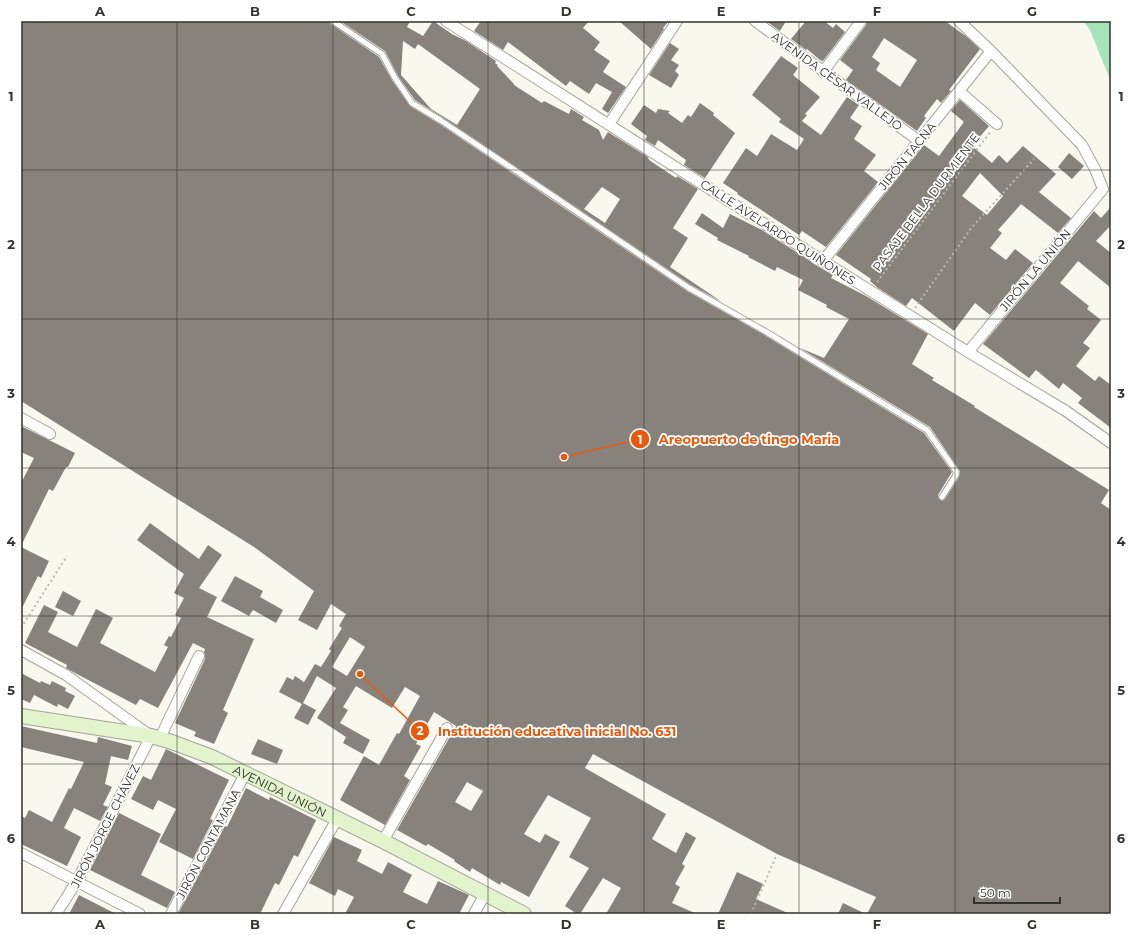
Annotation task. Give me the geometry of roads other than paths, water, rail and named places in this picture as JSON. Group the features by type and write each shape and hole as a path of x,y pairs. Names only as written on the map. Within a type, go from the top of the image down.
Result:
{"main road":[{"name":"AVENIDA UNIÓN","path":"21,716 156,737 212,757 383,841 524,914"}],"street":[{"name":"CALLE AVELARDO QUIÑONES","path":"446,21 870,291 1066,411 1111,443"},
{"path":"609,124 677,21"},
{"name":"AVENIDA CÉSAR VALLEJO","path":"755,21 919,141"},
{"path":"823,72 862,21"},
{"path":"958,21 991,51"},
{"name":"JIRÓN TACNA","path":"823,261 991,51"},
{"name":"JIRÓN LA UNIÓN","path":"968,352 1103,189 1096,169 1082,145 991,51"},
{"path":"959,91 997,124"},
{"path":"21,418 50,434"},
{"path":"21,650 66,675 156,737"},
{"name":"JIRÓN JORGE CHÁVEZ","path":"56,914 77,881 199,656"},
{"path":"383,841 447,728"},
{"name":"JIRÓN CONTAMANA","path":"171,914 245,774"},
{"path":"283,914 337,819"},
{"path":"21,853 140,914"},
{"path":"474,914 485,894"}],"lane":[{"path":"333,21 382,54 395,78 412,103 440,120 689,288 927,430 956,471 956,475 942,497"}],"place":[{"name":"Areopuerto de tingo Maria","path":"564,457"},
{"name":"Institución educativa inicial No. 631","path":"360,674"}]}
